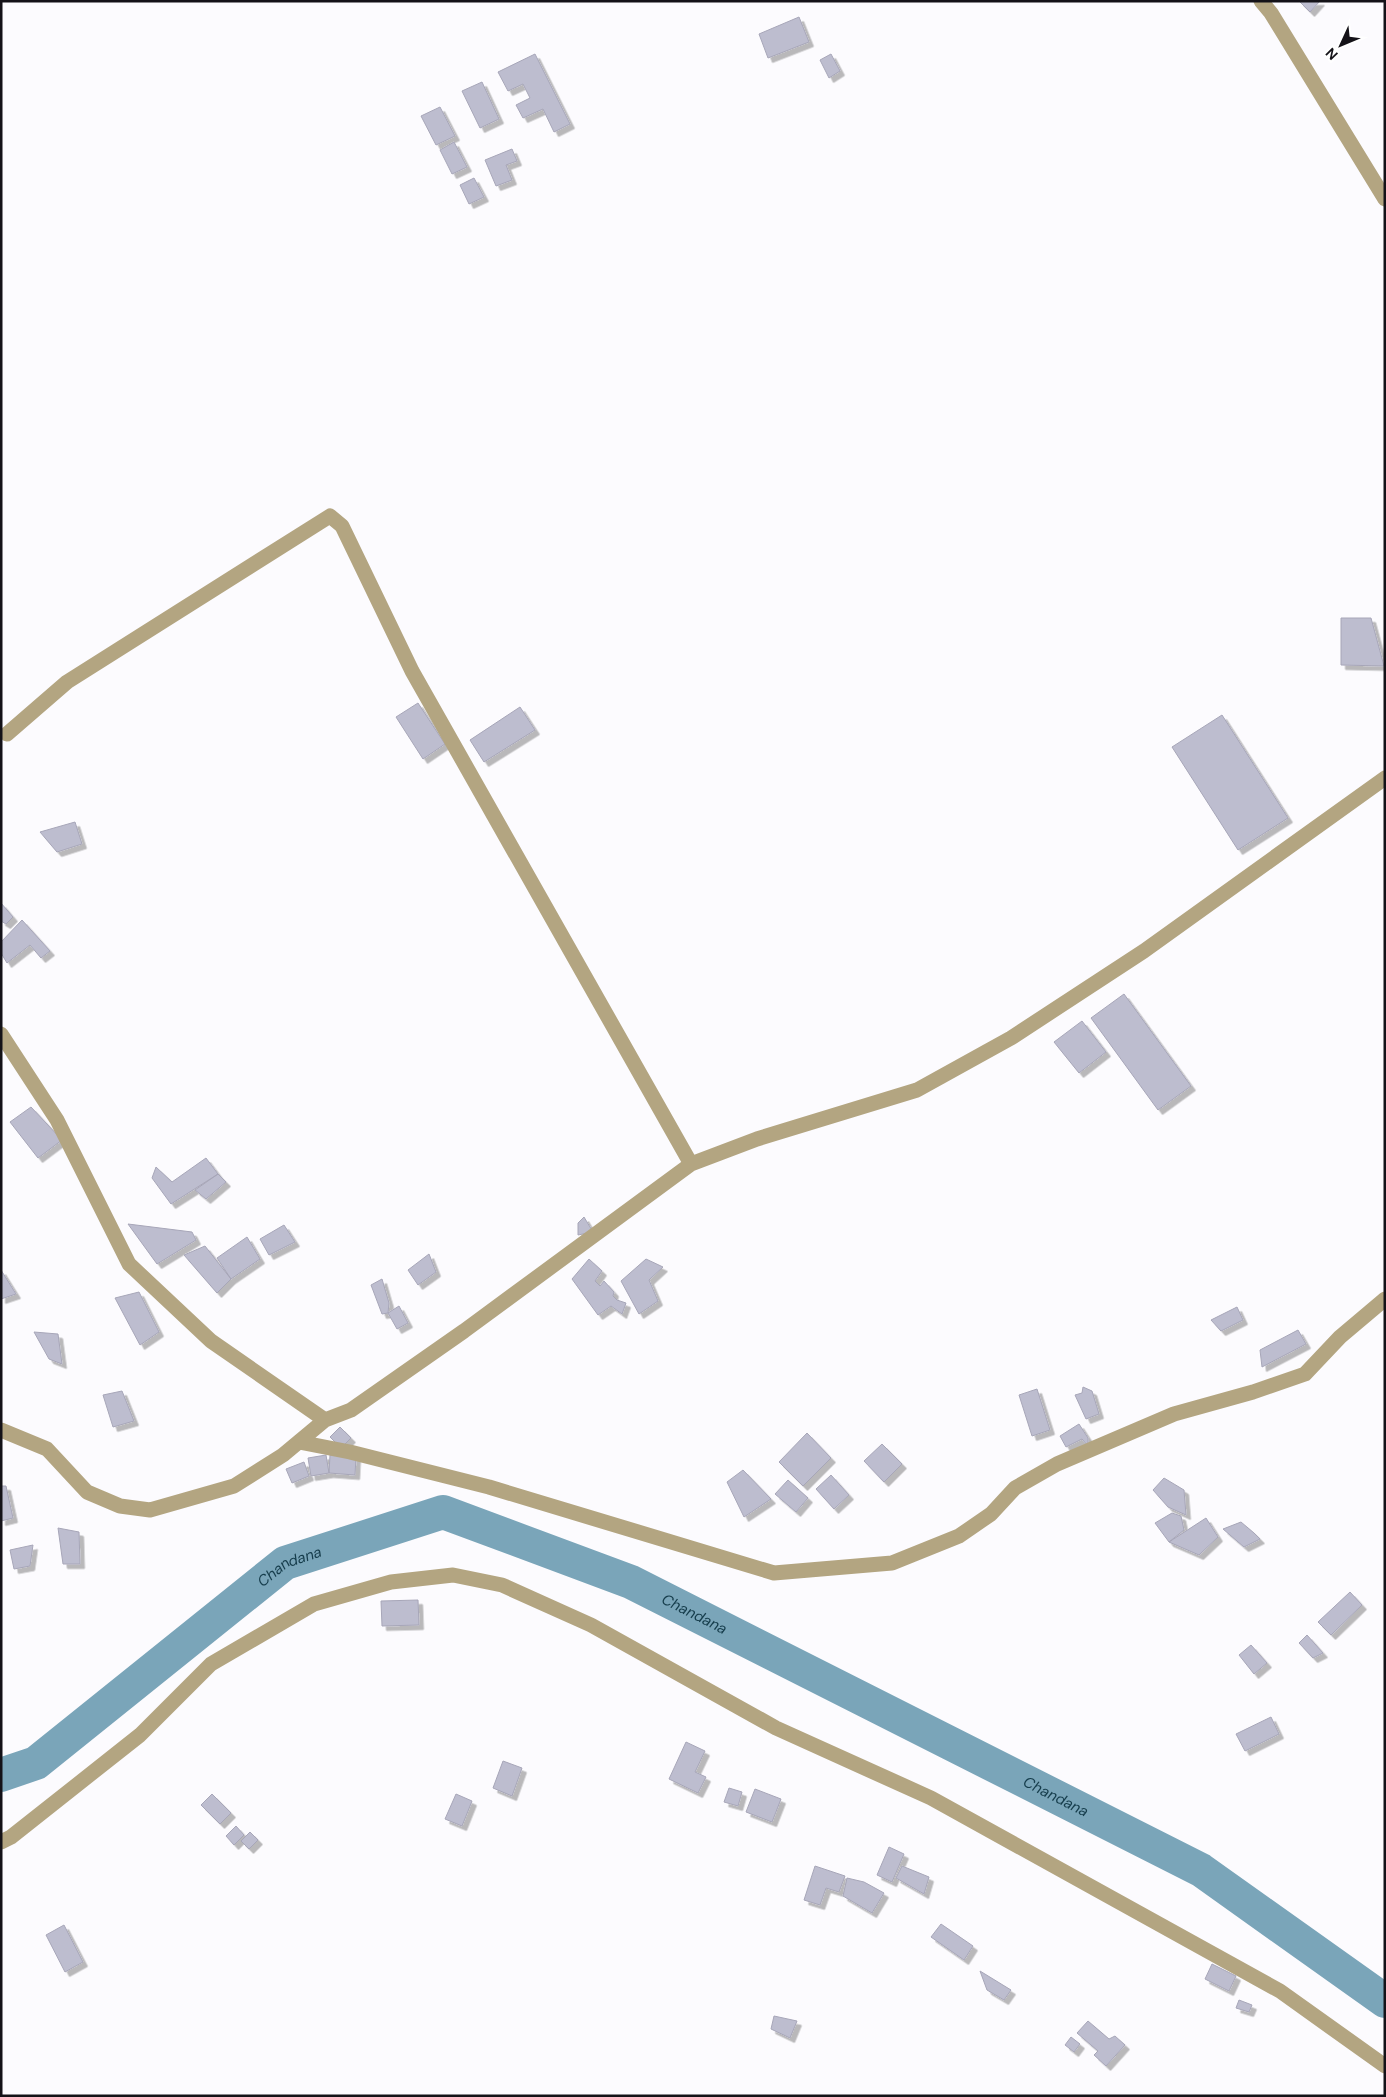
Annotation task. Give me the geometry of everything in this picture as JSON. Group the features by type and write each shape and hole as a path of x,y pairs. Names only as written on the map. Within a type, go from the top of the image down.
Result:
{"street":[{"path":"1261,1 1385,199"},
{"path":"7,734 67,682 330,516 342,526 412,671 691,1164"},
{"path":"1,1430 47,1448 87,1492 120,1506 150,1510 234,1486 283,1455 325,1420 351,1410 464,1331 691,1164 766,1136 917,1090 1002,1042 1144,951 1385,778"},
{"path":"1,1034 57,1120 129,1264 212,1341 325,1420"},
{"path":"299,1442 350,1452 489,1487 774,1572 892,1563 958,1536 991,1514 1015,1488 1058,1464 1174,1414 1253,1392 1305,1374 1340,1337 1385,1299"},
{"path":"1,1842 12,1837 140,1736 211,1664 314,1604 391,1582 453,1575 502,1585 591,1625 776,1728 931,1798 1280,1991 1385,2066"}],"building":[{"path":"1299,1 1320,1 1310,12"},
{"path":"799,17 809,42 768,58 759,34"},
{"path":"535,54 570,124 554,132 543,109 523,118 516,105 530,98 523,84 508,91 498,72"},
{"path":"831,54 840,71 829,78 820,60"},
{"path":"482,82 499,119 480,128 462,91"},
{"path":"440,107 455,136 436,145 421,116"},
{"path":"454,142 467,167 452,174 440,150"},
{"path":"512,149 517,161 506,165 512,180 496,186 485,160"},
{"path":"474,178 484,197 469,204 460,185"},
{"path":"1341,618 1371,618 1384,666 1341,665"},
{"path":"418,703 445,744 423,759 396,717"},
{"path":"520,707 535,730 484,762 470,740"},
{"path":"1222,715 1288,818 1238,850 1172,747"},
{"path":"75,822 82,844 57,852 40,832"},
{"path":"1,903 13,917 6,924 1,921"},
{"path":"22,920 50,951 41,958 30,945 7,963 1,953 1,942"},
{"path":"1124,994 1191,1086 1158,1110 1091,1018"},
{"path":"1082,1021 1106,1052 1079,1073 1054,1042"},
{"path":"31,1107 62,1140 38,1158 10,1122"},
{"path":"206,1158 218,1174 171,1204 152,1178 156,1167 172,1182"},
{"path":"218,1174 226,1182 206,1199 195,1190"},
{"path":"584,1217 593,1232 578,1235 578,1223"},
{"path":"128,1224 192,1232 196,1240 157,1264"},
{"path":"284,1225 295,1242 269,1255 260,1239"},
{"path":"247,1237 260,1259 231,1279 217,1258"},
{"path":"205,1246 231,1279 217,1293 184,1255"},
{"path":"429,1254 436,1272 418,1285 408,1270"},
{"path":"589,1259 602,1271 595,1281 600,1286 604,1281 614,1292 613,1296 617,1300 626,1303 622,1314 611,1306 598,1315 572,1279"},
{"path":"646,1259 663,1267 649,1280 658,1301 639,1314 621,1281"},
{"path":"1,1270 16,1294 1,1299"},
{"path":"382,1279 389,1303 388,1313 382,1314 371,1285"},
{"path":"139,1292 159,1332 140,1345 115,1298"},
{"path":"399,1306 408,1323 397,1329 388,1313"},
{"path":"1237,1307 1243,1320 1221,1331 1211,1320"},
{"path":"1298,1330 1306,1344 1262,1367 1260,1350"},
{"path":"34,1332 58,1334 62,1364 49,1359"},
{"path":"1083,1387 1092,1391 1099,1414 1086,1419 1075,1395 1082,1393"},
{"path":"1037,1389 1050,1430 1032,1436 1019,1395"},
{"path":"122,1391 134,1421 113,1427 103,1395"},
{"path":"1079,1424 1088,1438 1088,1446 1082,1439 1066,1447 1060,1436"},
{"path":"340,1427 351,1438 341,1448 330,1437"},
{"path":"807,1433 831,1458 803,1486 779,1462"},
{"path":"882,1444 902,1464 884,1482 864,1461"},
{"path":"326,1455 329,1473 311,1476 308,1458"},
{"path":"330,1455 356,1457 355,1475 329,1473"},
{"path":"304,1462 309,1476 292,1483 286,1469"},
{"path":"743,1470 771,1499 744,1517 727,1482"},
{"path":"831,1475 849,1495 834,1509 816,1489"},
{"path":"1164,1478 1184,1490 1186,1515 1168,1507 1153,1490"},
{"path":"788,1480 808,1498 796,1512 775,1494"},
{"path":"1,1486 6,1486 13,1518 1,1521"},
{"path":"1172,1513 1181,1516 1184,1530 1169,1542 1155,1523"},
{"path":"1206,1518 1218,1537 1199,1555 1169,1542"},
{"path":"1241,1522 1260,1539 1244,1547 1223,1529"},
{"path":"58,1528 79,1532 80,1564 63,1564"},
{"path":"33,1545 30,1566 14,1569 10,1550"},
{"path":"1350,1592 1362,1605 1331,1635 1318,1622"},
{"path":"418,1600 419,1625 382,1626 381,1601"},
{"path":"1307,1635 1323,1653 1313,1658 1299,1643"},
{"path":"1251,1645 1267,1663 1254,1674 1239,1655"},
{"path":"1271,1717 1279,1734 1245,1751 1236,1734"},
{"path":"686,1742 705,1751 695,1772 706,1777 698,1793 669,1779"},
{"path":"503,1761 522,1768 512,1796 493,1788"},
{"path":"729,1788 742,1792 738,1806 724,1802"},
{"path":"755,1789 781,1799 772,1822 746,1812"},
{"path":"212,1794 231,1813 220,1824 201,1805"},
{"path":"456,1794 472,1801 462,1826 445,1819"},
{"path":"236,1826 244,1835 234,1845 226,1836"},
{"path":"250,1832 258,1840 249,1849 241,1841"},
{"path":"889,1847 904,1854 892,1882 877,1875"},
{"path":"815,1866 845,1876 839,1892 826,1888 820,1905 804,1900"},
{"path":"902,1866 929,1877 924,1894 896,1878"},
{"path":"847,1878 864,1882 884,1893 872,1913 843,1896"},
{"path":"941,1924 973,1946 964,1960 931,1937"},
{"path":"64,1925 83,1962 65,1972 46,1935"},
{"path":"1212,1964 1236,1976 1229,1991 1205,1979"},
{"path":"980,1971 1011,1990 1004,2000 987,1990"},
{"path":"1239,2000 1252,2005 1249,2012 1236,2008"},
{"path":"774,2016 797,2021 790,2038 771,2029"},
{"path":"1088,2021 1109,2039 1115,2036 1125,2045 1106,2066 1094,2055 1098,2051 1077,2033"},
{"path":"1071,2037 1080,2044 1074,2052 1065,2045"}],"waterway":[{"name":"Chandana","path":"1,1775 36,1763 285,1563 443,1512 631,1582 1201,1870 1385,2001"}]}
